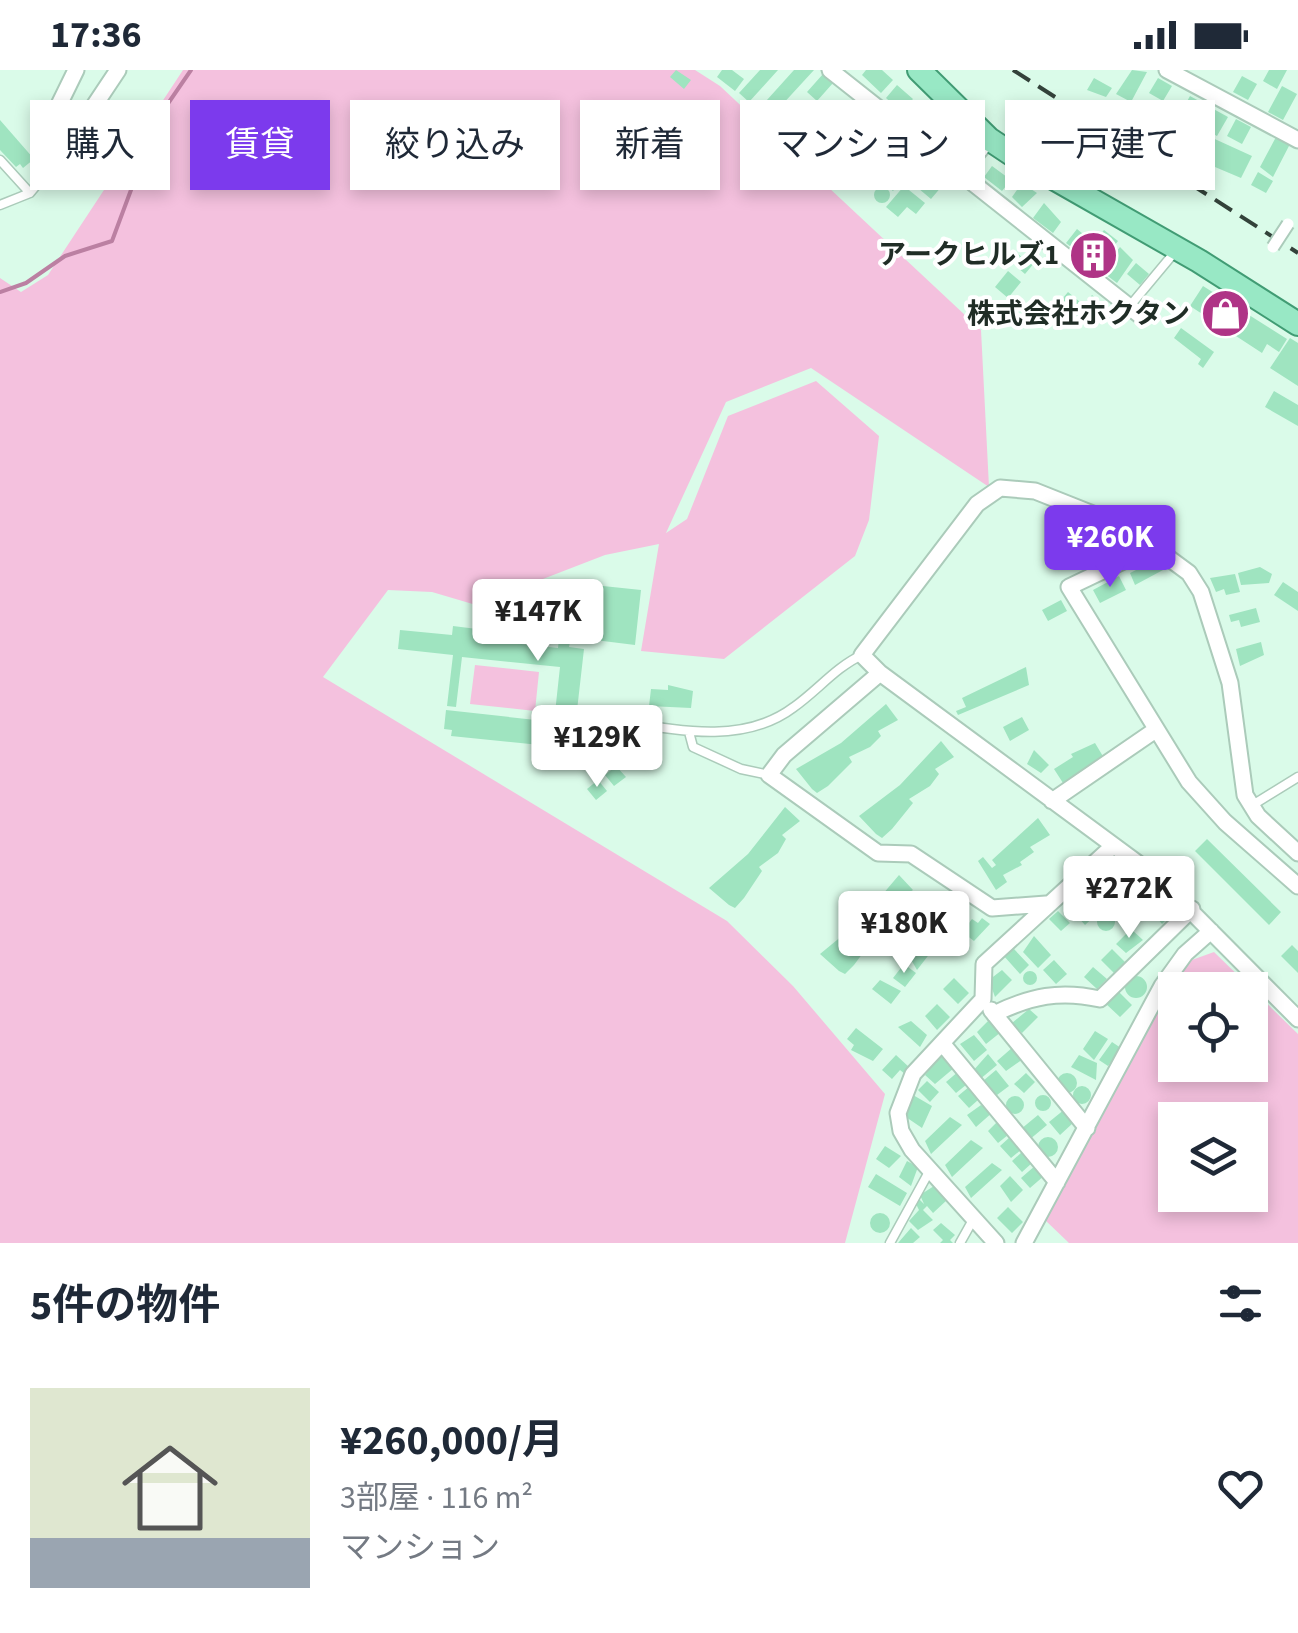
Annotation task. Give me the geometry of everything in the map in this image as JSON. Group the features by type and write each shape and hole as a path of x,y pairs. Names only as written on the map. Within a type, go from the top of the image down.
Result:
{"main road":[{"path":"920,70 988,138 1298,324"}],"street":[{"path":"63,100 76,70"},
{"path":"98,100 118,70"},
{"path":"830,70 867,100"},
{"path":"1167,70 1298,140"},
{"path":"985,142 988,138"},
{"path":"979,190 1135,312"},
{"path":"1273,247 1288,224"},
{"path":"1298,853 1251,806 1240,782 1238,720 1230,682 1200,592 1189,573 1128,528 1035,491 1000,488 978,504 862,654 880,673 1192,909 1298,1019"},
{"path":"1155,546 1069,588 1154,731 1203,800 1298,886"},
{"path":"880,673 784,755 769,775 878,854 911,854 992,908 1046,904"},
{"path":"1052,801 1154,731"},
{"path":"996,1243 930,1170 900,1130 898,1114 914,1074 982,999 984,964 1113,846"},
{"path":"994,1014 1042,995 1072,993 1100,999 1192,909"},
{"path":"1024,1243 1162,986 1185,954 1211,931"},
{"path":"982,999 1087,1128"},
{"path":"942,1043 1057,1182"}],"lane":[{"path":"0,160 30,193"},
{"path":"0,205 33,190"},
{"path":"1135,312 1177,249"},
{"path":"611,719 688,732 748,727 778,716 862,654"},
{"path":"688,732 692,748 741,769 769,775"},
{"path":"1251,806 1298,777"},
{"path":"890,1243 930,1170"},
{"path":"960,1243 974,1218"}],"shaded area":[{"path":"183,70 695,70 740,105 740,190 831,190 981,330 989,487 811,368 726,402 666,533 687,519 728,416 816,381 879,436 869,520 855,556 724,659 641,651 659,544 605,555 476,605 432,592 388,590 323,677 727,921 793,986 885,1094 845,1243 0,1243 0,278 21,292 48,275 104,190 170,190 170,100 163,100"},
{"path":"475,665 539,672 535,711 470,704"},
{"path":"1214,952 1234,972 1174,972 1178,965"},
{"path":"1158,1003 1158,1082 1268,1082 1268,1005 1298,1034 1298,1243 1069,1243 1045,1220"}],"building":[{"path":"676,70 691,80 684,89 670,77"},
{"path":"722,70 732,70 744,79 735,91 717,77"},
{"path":"760,70 778,70 751,100 739,93"},
{"path":"794,70 814,70 786,100 767,100"},
{"path":"866,70 882,70 893,80 881,93 862,75"},
{"path":"1132,70 1147,72 1132,100 1116,94"},
{"path":"1269,70 1287,70 1277,89 1263,81"},
{"path":"823,74 833,83 818,100 807,92"},
{"path":"1242,76 1257,84 1248,100 1233,92"},
{"path":"1094,78 1112,88 1106,97 1087,90"},
{"path":"1158,78 1172,86 1164,100 1149,93"},
{"path":"897,85 913,99 888,100"},
{"path":"1282,86 1297,94 1283,120 1268,112"},
{"path":"1215,110 1228,117 1215,135"},
{"path":"1236,119 1251,127 1242,144 1227,136"},
{"path":"0,120 30,154 30,162 23,168 20,164 16,167 0,150"},
{"path":"1276,137 1290,144 1273,177 1260,167"},
{"path":"1215,139 1252,156 1241,178 1215,167"},
{"path":"992,166 1005,176 1005,187 1002,191 985,176"},
{"path":"1258,172 1273,181 1266,193 1251,185"},
{"path":"876,190 888,190 888,201 876,201"},
{"path":"901,190 909,190 925,203 916,214 907,207 898,217 886,207"},
{"path":"920,190 939,190 931,199"},
{"path":"1017,190 1037,193 1022,207 1012,197"},
{"path":"1044,203 1061,222 1053,233 1033,218"},
{"name":"アークヒルズ1","path":"1077,229 1094,243 1104,230 1118,241 1097,267 1066,243"},
{"path":"1120,247 1133,260 1117,283 1101,271"},
{"path":"1032,250 1040,256 1025,274 1010,261 1017,253 1024,259"},
{"path":"1136,263 1149,274 1140,285 1127,274"},
{"path":"1008,271 1021,282 1008,298 995,287"},
{"name":"株式会社ホクタン","path":"1203,286 1287,339 1279,352 1267,344 1262,353 1190,306"},
{"path":"1068,292 1080,302 1069,315 1057,305"},
{"path":"1092,295 1104,305 1087,325 1075,315"},
{"path":"1181,328 1214,352 1203,368 1198,364 1201,359 1174,338"},
{"path":"1290,338 1298,343 1298,386 1270,368"},
{"path":"1274,391 1298,405 1298,426 1265,407"},
{"path":"1097,529 1106,546 1086,556 1079,543"},
{"path":"1152,562 1154,566 1160,563 1163,570 1135,585 1130,573"},
{"path":"1260,567 1272,574 1269,583 1241,585 1238,573"},
{"path":"1235,574 1240,592 1216,592 1210,578"},
{"path":"1119,576 1126,590 1100,603 1093,590"},
{"path":"565,582 641,590 635,645 571,637 569,647 584,649 575,728 591,729 589,750 451,736 452,730 444,729 446,710 554,722 560,667 462,657 456,707 447,706 453,655 398,649 400,630 452,635 453,626 477,629 476,639 558,648"},
{"path":"1283,582 1298,592 1298,611 1274,595"},
{"path":"517,595 557,599 554,630 514,627"},
{"path":"1061,600 1067,611 1048,621 1042,610"},
{"path":"1256,608 1260,622 1241,627 1239,620 1231,622 1229,615"},
{"path":"1261,642 1264,655 1240,666 1236,649"},
{"path":"1026,667 1029,685 958,715 956,711 966,707 962,698"},
{"path":"668,685 693,691 691,708 649,706 651,689 668,690"},
{"path":"886,704 898,720 878,731 881,736 870,747 849,757 852,762 828,786 817,793 812,789 796,769 841,743"},
{"path":"1022,717 1029,730 1010,741 1003,727"},
{"path":"941,741 954,757 935,769 939,774 930,786 909,799 913,803 882,838 859,816 900,785"},
{"path":"1095,743 1104,758 1063,783 1054,769 1073,757 1071,754"},
{"path":"1034,750 1049,765 1041,773 1027,764"},
{"path":"616,766 626,777 614,786 605,775"},
{"path":"598,780 607,791 596,800 587,789"},
{"path":"785,807 800,821 782,835 786,839 778,853 759,867 762,871 744,898 735,908 729,905 709,888 748,854"},
{"path":"1038,818 1050,835 1030,847 1034,852 1020,862 1022,865 1003,875 1007,882 996,890 978,861 983,857 992,868 996,865 992,860"},
{"path":"1207,839 1281,912 1269,925 1195,851"},
{"path":"1115,860 1131,872 1119,889 1119,883 1105,873"},
{"path":"899,875 913,890 895,903 899,908 890,921 870,934 874,938 854,965 845,974 839,971 820,954 860,921"},
{"path":"1141,877 1160,892 1156,897 1149,900 1138,891 1135,884"},
{"path":"1100,878 1115,893 1105,903 1090,888"},
{"path":"944,898 960,913 953,922 935,909"},
{"path":"1158,898 1175,911 1162,924 1149,908"},
{"path":"1089,900 1100,911 1085,925 1075,914"},
{"path":"1058,911 1070,923 1061,931 1049,919"},
{"path":"1106,913 1113,915 1113,929 1106,931 1099,929 1097,922 1099,915"},
{"path":"982,918 990,924 974,941 962,932 972,919 978,923"},
{"path":"929,920 945,933 936,945 919,933"},
{"path":"1131,929 1143,940 1126,953 1116,944"},
{"path":"1034,936 1051,955 1038,968 1023,952"},
{"path":"917,941 931,952 917,970 909,956"},
{"path":"1292,945 1298,951 1298,973 1281,956"},
{"path":"1014,949 1029,965 1020,974 1003,955"},
{"path":"1112,949 1125,962 1114,973 1101,960"},
{"path":"1054,960 1067,974 1056,984 1043,970"},
{"path":"904,964 916,973 905,987 893,978"},
{"path":"1093,967 1107,979 1097,989 1084,977"},
{"path":"1002,970 1012,980 995,997 989,980"},
{"path":"1030,971 1037,978 1030,985 1023,978"},
{"path":"1136,976 1144,979 1144,995 1136,998 1128,995 1125,987 1128,979"},
{"path":"954,978 969,993 958,1004 943,989"},
{"path":"880,980 901,991 891,1004 872,989"},
{"path":"1118,991 1132,1005 1120,1017 1105,1003"},
{"path":"937,1004 950,1017 937,1030 925,1016"},
{"path":"1029,1009 1038,1017 1022,1033 1012,1023"},
{"path":"990,1019 1001,1032 986,1044 977,1032"},
{"path":"911,1021 927,1035 920,1047 898,1027"},
{"path":"856,1028 883,1049 873,1061 851,1050 854,1045 847,1039"},
{"path":"1095,1031 1108,1039 1094,1060 1083,1049"},
{"path":"974,1035 987,1050 974,1061 960,1044"},
{"path":"1112,1042 1121,1048 1108,1066 1099,1060"},
{"path":"1013,1047 1023,1059 1006,1071 997,1061"},
{"path":"988,1054 997,1065 979,1080 972,1072"},
{"path":"896,1055 910,1068 905,1074 900,1070 892,1079 882,1070"},
{"path":"941,1055 954,1068 935,1084 925,1075"},
{"path":"1079,1055 1097,1063 1096,1080 1071,1067"},
{"path":"996,1070 1009,1086 997,1095 983,1081"},
{"path":"959,1071 966,1085 956,1093 946,1082"},
{"path":"1026,1073 1035,1082 1024,1093 1014,1084"},
{"path":"1067,1073 1077,1083 1067,1093 1057,1083"},
{"path":"927,1081 939,1092 930,1102 918,1090"},
{"path":"970,1086 978,1100 969,1108 958,1096"},
{"path":"1082,1086 1091,1095 1082,1104 1073,1095"},
{"path":"913,1095 932,1106 922,1128 903,1115"},
{"path":"1043,1095 1051,1103 1043,1111 1035,1103"},
{"path":"1015,1096 1024,1105 1015,1114 1006,1105"},
{"path":"981,1105 993,1112 976,1127 967,1115"},
{"path":"1065,1109 1073,1123 1060,1135 1049,1122"},
{"path":"1038,1115 1047,1125 1029,1140 1021,1129"},
{"path":"950,1117 962,1125 931,1154 925,1141"},
{"path":"997,1122 1008,1135 998,1143 988,1131"},
{"path":"1010,1137 1022,1149 1011,1158 1000,1146"},
{"path":"1048,1137 1058,1147 1048,1157 1038,1147"},
{"path":"971,1140 983,1148 952,1177 945,1165"},
{"path":"885,1146 901,1156 889,1168 876,1159"},
{"path":"1022,1152 1032,1163 1022,1172 1012,1161"},
{"path":"907,1161 918,1167 911,1186 899,1177"},
{"path":"992,1163 1002,1170 971,1198 965,1187"},
{"path":"1036,1165 1045,1175 1030,1188 1021,1178"},
{"path":"876,1174 907,1193 900,1206 868,1187"},
{"path":"1010,1176 1023,1190 1011,1202 1000,1186"},
{"path":"934,1186 947,1200 933,1213 927,1206 923,1210 933,1220 918,1230 909,1221 919,1210 915,1202 919,1199 924,1204 920,1195"},
{"path":"1008,1207 1023,1222 1012,1233 997,1218"},
{"path":"880,1213 890,1223 880,1233 870,1223"},
{"path":"941,1223 955,1235 950,1240 953,1243 940,1243 943,1240 933,1230"},
{"path":"911,1228 920,1237 913,1243 898,1243"}],"waterway":[{"path":"0,292 26,283 65,256 112,241 144,155 147,134 191,70"}],"railway":[{"path":"1013,70 1298,253"}],"place":[{"name":"アークヒルズ1","path":"1094,255"},
{"name":"株式会社ホクタン","path":"1225,314"}]}
